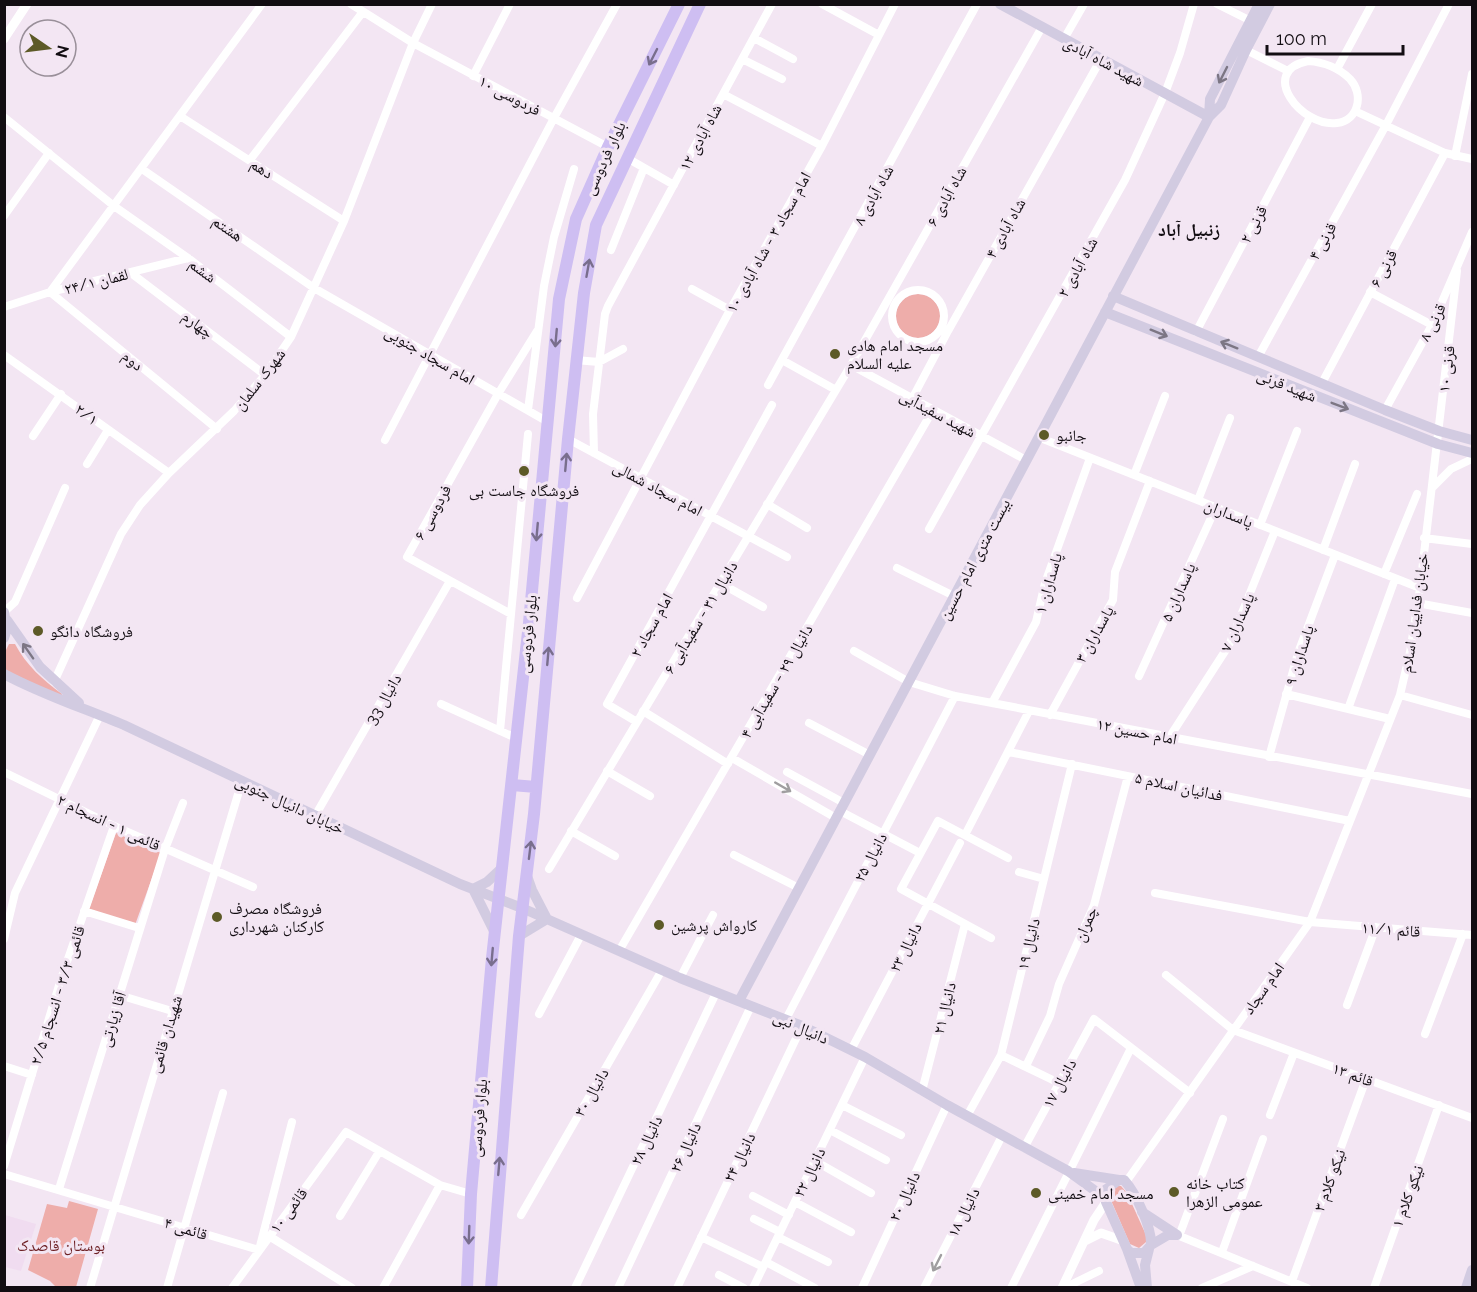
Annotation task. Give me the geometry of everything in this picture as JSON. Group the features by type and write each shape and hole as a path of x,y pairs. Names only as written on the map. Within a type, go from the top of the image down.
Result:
{"main road":[{"name":"بلوار فردوسی","path":"467,1287 471,1194 494,931 512,784 559,299 576,219 608,147 679,4"},
{"name":"بلوار فردوسی","path":"491,1287 519,936 536,787 575,360 584,293 596,225 700,4"},
{"name":"شهید شاه آبادی","path":"1000,4 1209,117"},
{"name":"بیست متری امام حسین","path":"1209,117 1210,99 1259,4"},
{"name":"بیست متری امام حسین","path":"739,1001 1209,117 1221,105 1270,4"},
{"name":"شهید قرنی","path":"1113,296 1385,410 1439,431 1473,440"},
{"name":"شهید قرنی","path":"1105,312 1438,444 1473,453"},
{"path":"4,638 5,614"},
{"name":"خیابان دانیال جنوبی","path":"5,614 40,667 84,707"},
{"name":"خیابان دانیال جنوبی","path":"4,674 51,697 84,707 473,889 522,908"},
{"path":"512,784 536,787"},
{"path":"494,931 473,889 487,882 501,869"},
{"path":"519,936 547,919 532,890 527,873"},
{"name":"دانیال نبی","path":"522,908 680,978 786,1019 851,1050 1023,1148 1068,1171 1106,1200"},
{"name":"دانیال نبی","path":"1068,1171 1123,1181"},
{"path":"1141,1287 1106,1200 1105,1190 1123,1181 1130,1187 1152,1235 1144,1265 1148,1287"},
{"path":"1141,1212 1178,1235"},
{"path":"1124,1245 1138,1254 1168,1235 1178,1235"},
{"path":"1466,1287 1473,1270"}],"street":[{"path":"4,39 8,26 27,4"},
{"path":"50,292 262,4"},
{"name":"فردوسی ۱۰","path":"351,4 413,43 608,147"},
{"name":"شهرک سلمان","path":"54,682 121,534 140,505 169,473 217,429 265,375 291,337 344,221 413,43 432,4"},
{"path":"473,76 510,4"},
{"path":"385,440 554,118 617,4"},
{"name":"شاه آبادی ۱۲","path":"594,453 593,414 605,314 627,269 772,4"},
{"path":"822,4 879,35"},
{"name":"امام سجاد ۳ - شاه آبادی ۱۰","path":"577,598 730,310 822,146 895,4"},
{"name":"شاه آبادی ۸","path":"768,386 977,4"},
{"path":"1064,39 1084,4"},
{"name":"شاه آبادی ۲","path":"929,529 1125,180 1165,93 1180,53 1194,4"},
{"path":"1217,4 1251,21"},
{"path":"1337,69 1372,4"},
{"name":"قرنی ۴","path":"1258,357 1386,125 1449,4"},
{"path":"250,160 362,13"},
{"name":"شاه آبادی ۶","path":"851,365 892,300 1042,27"},
{"path":"754,38 794,59"},
{"path":"1246,50 1288,71"},
{"path":"742,59 782,79"},
{"name":"شاه آبادی ۴","path":"912,399 945,329 1101,59"},
{"path":"1308,61 1337,69 1351,80 1356,88 1358,105 1356,111 1340,123 1330,123 1310,117 1300,110 1288,95 1285,81 1288,71 1294,65 1308,61"},
{"path":"1455,156 1473,74"},
{"path":"723,94 822,146"},
{"path":"1356,111 1445,153 1473,159"},
{"name":"دهم","path":"180,116 344,221"},
{"name":"ششم","path":"4,117 114,206 188,258 291,337"},
{"name":"قرنی ۲","path":"1196,332 1310,117"},
{"path":"4,216 8,204 49,153"},
{"name":"قرنی ۶","path":"1322,383 1445,153"},
{"path":"627,158 674,185"},
{"path":"610,250 644,168"},
{"name":"هشتم","path":"142,169 314,288"},
{"path":"528,411 537,332 554,237 574,169"},
{"name":"قرنی ۸","path":"1385,410 1432,325 1472,232"},
{"name":"لقمان ۲۴/۱","path":"4,307 50,292 188,258"},
{"name":"قرنی ۱۰","path":"1438,444 1457,271"},
{"name":"چهارم","path":"131,273 265,375"},
{"name":"امام سجاد جنوبی","path":"314,288 548,422"},
{"path":"692,289 730,310"},
{"path":"911,291 928,292 935,297 944,311 945,329 922,342 907,340 900,335 893,321 892,300 911,291"},
{"name":"دوم","path":"50,292 217,429"},
{"path":"1370,292 1432,325"},
{"path":"498,394 537,332"},
{"path":"575,360 599,362 623,349"},
{"name":"۲/۱","path":"4,355 169,473"},
{"path":"782,360 836,390"},
{"name":"شهید سفیدآبی","path":"851,365 1026,460"},
{"name":"دانیال ۳۱ - سفیدآبی ۶","path":"549,869 851,365"},
{"path":"33,436 61,394"},
{"name":"فردوسی ۶","path":"498,394 406,556 511,614"},
{"path":"1134,475 1165,396"},
{"path":"711,516 772,405"},
{"name":"دانیال ۲۹ - سفیدآبی ۴","path":"618,951 933,410"},
{"path":"1198,500 1230,418"},
{"path":"87,464 108,430"},
{"path":"1260,525 1297,431"},
{"path":"500,731 528,434"},
{"name":"پاسداران","path":"1038,437 1420,588"},
{"name":"امام سجاد شمالی","path":"568,439 787,557"},
{"name":"خیابان فداییان اسلام","path":"1368,776 1400,695 1410,652 1438,444"},
{"name":"پاسداران ۱","path":"992,703 1036,622 1045,583 1090,458"},
{"path":"1431,489 1451,469 1473,459"},
{"path":"1323,550 1355,464"},
{"name":"پاسداران ۳","path":"1050,715 1113,600 1115,572 1150,481"},
{"path":"5,614 15,602 65,488"},
{"path":"1384,574 1417,494"},
{"path":"767,504 807,528"},
{"name":"پاسداران ۵","path":"1139,676 1216,507"},
{"name":"امام سجاد ۲","path":"637,722 607,704 711,516"},
{"name":"پاسداران ۷","path":"1169,738 1229,645 1275,531"},
{"path":"1424,538 1473,544"},
{"name":"پاسداران ۹","path":"1269,757 1298,653 1335,555"},
{"path":"897,568 954,596"},
{"path":"1348,709 1395,579"},
{"name":"دانیال 33","path":"315,816 450,581"},
{"path":"720,583 764,607"},
{"path":"1417,603 1473,613"},
{"name":"امام حسین ۱۲","path":"854,651 909,682 956,696 1368,776 1473,794"},
{"path":"1286,694 1390,719"},
{"path":"1400,695 1473,715"},
{"name":"دانیال ۲۵","path":"786,1019 956,696"},
{"path":"441,704 516,738"},
{"path":"643,711 730,761 840,811 920,853"},
{"path":"964,835 1029,711"},
{"path":"4,939 15,893 100,715"},
{"path":"809,723 870,755"},
{"name":"فدائیان اسلام ۵","path":"1009,752 1350,821"},
{"name":"دانیال ۱۹","path":"967,1116 1001,1055 1072,764"},
{"path":"607,771 650,796"},
{"path":"787,772 840,811"},
{"path":"4,784 7,773"},
{"name":"قائمی ۱ - انسجام ۲","path":"7,773 114,826 253,887"},
{"name":"چمران","path":"1026,1066 1050,1016 1059,984 1094,905 1128,776"},
{"name":"امام سجاد","path":"1123,1181 1190,1093 1310,922 1368,776"},
{"name":"شهیدان قائمی","path":"90,1287 242,781"},
{"name":"آقا زیارتی","path":"59,1190 165,849 183,803"},
{"path":"991,938 901,889 938,821 1008,858"},
{"name":"قائمی ۳/۳ - انسجام ۲/۵","path":"4,1166 84,911 114,826"},
{"path":"571,831 615,856"},
{"name":"دانیال ۲۳","path":"851,1050 960,843"},
{"path":"734,855 799,888"},
{"path":"1019,872 1044,879"},
{"name":"قائم ۱۱/۱","path":"1155,893 1310,922 1473,935"},
{"path":"84,911 140,928"},
{"path":"680,978 713,915"},
{"name":"دانیال ۲۱","path":"922,1091 965,924"},
{"path":"1347,1005 1376,927"},
{"path":"1425,1034 1463,934"},
{"path":"538,1014 581,935"},
{"name":"دانیال ۳۰","path":"520,1215 662,970"},
{"name":"قائم ۱۳","path":"1166,975 1233,1030 1473,1118"},
{"name":"دانیال ۲۸","path":"575,1287 716,993"},
{"path":"119,995 172,1011"},
{"name":"دانیال ۲۶","path":"618,1287 751,1006"},
{"name":"دانیال ۱۷","path":"1023,1148 1094,1019 1131,1048"},
{"name":"دانیال ۲۴","path":"676,1287 802,1026"},
{"path":"1011,1287 1131,1048 1190,1093"},
{"path":"1270,1114 1294,1053"},
{"path":"1001,1055 1059,1083"},
{"name":"دانیال ۲۲","path":"757,1286 779,1234 865,1057"},
{"path":"4,1066 32,1075"},
{"name":"نیکو کلام ۳","path":"1292,1281 1366,1079"},
{"path":"167,1287 223,1093"},
{"path":"842,1105 901,1135"},
{"name":"دانیال ۲۰","path":"862,1287 947,1105"},
{"name":"نیکو کلام ۱","path":"1374,1287 1439,1105"},
{"path":"1223,1119 1178,1235 1307,1287"},
{"path":"259,1250 292,1122"},
{"path":"830,1130 886,1160"},
{"name":"قائمی ۱۰","path":"232,1287 346,1132 379,1152"},
{"name":"دانیال ۱۸","path":"924,1287 1002,1136"},
{"path":"1222,1252 1263,1139"},
{"path":"340,1216 379,1152 440,1185 471,1194"},
{"path":"815,1161 871,1193"},
{"name":"قائمی ۴","path":"4,1174 259,1250"},
{"path":"383,1287 440,1185"},
{"path":"753,1196 789,1215"},
{"path":"1063,1287 1094,1220 1106,1200"},
{"path":"795,1202 851,1232"},
{"path":"754,1218 828,1262"},
{"path":"1085,1241 1101,1233 1124,1245"},
{"path":"269,1236 352,1287"},
{"path":"701,1237 815,1287"},
{"path":"1202,1287 1253,1266"},
{"path":"1063,1287 1099,1271"},
{"path":"719,1275 744,1287"}],"shaded area":[{"path":"5,1215 36,1224 21,1271 5,1267"}],"green space":[{"path":"918,294 927,295 934,300 939,307 939,325 934,332 927,337 918,338 909,337 902,332 897,325 896,316 897,307 902,300 909,295"},
{"path":"9,644 15,644 19,652 42,678 62,694 61,697 5,670 5,652"},
{"path":"116,833 161,853 135,925 89,909"},
{"path":"1117,1186 1121,1186 1127,1193 1146,1235 1146,1242 1139,1248 1130,1244 1110,1198 1110,1192"},
{"name":"بوستان قاصدک","path":"69,1201 98,1209 76,1287 56,1287 50,1281 28,1270 47,1204 67,1208"}],"place":[{"name":"مسجد امام هادی علیه السلام","path":"835,354"},
{"name":"جانبو","path":"1044,435"},
{"name":"فروشگاه جاست بی","path":"524,471"},
{"name":"فروشگاه دانگو","path":"38,631"},
{"name":"فروشگاه مصرف کارکنان شهرداری","path":"217,917"},
{"name":"کارواش پرشین","path":"659,925"},
{"name":"کتاب خانه عمومی الزهرا","path":"1174,1192"},
{"name":"مسجد امام خمینی","path":"1036,1193"}],"district":[{"name":"زنبیل آباد","path":"1189,230"}]}
